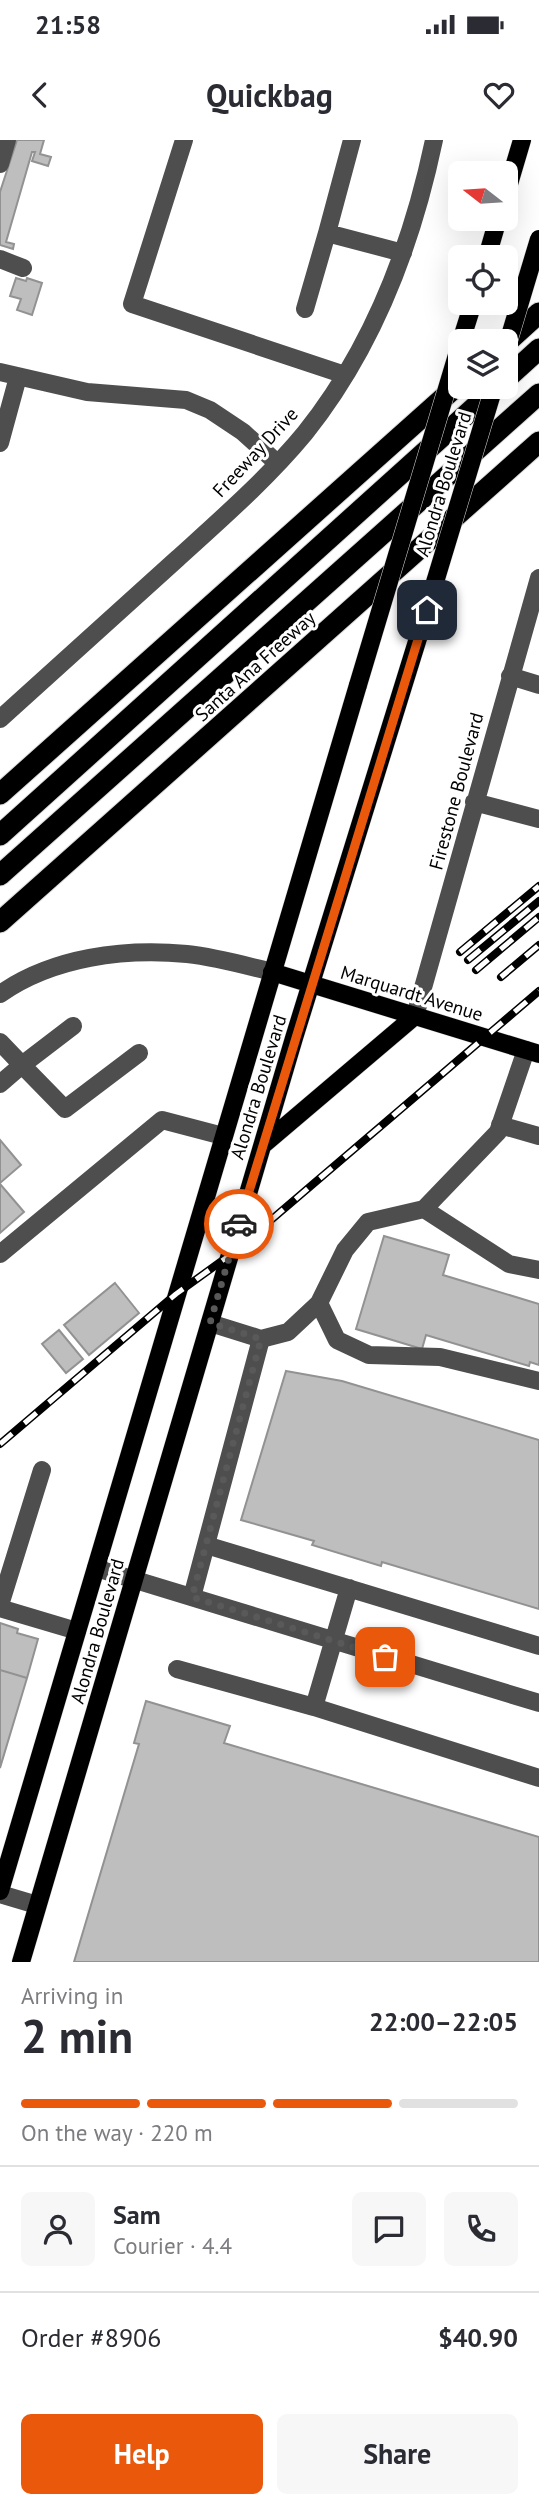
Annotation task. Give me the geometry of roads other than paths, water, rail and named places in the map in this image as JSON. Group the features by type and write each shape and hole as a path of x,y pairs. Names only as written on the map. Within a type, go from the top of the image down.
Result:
{"highway":[{"path":"518,332 539,313"},
{"path":"518,368 539,349"},
{"path":"0,794 448,394"},
{"path":"0,874 539,394"},
{"path":"0,835 483,399"},
{"name":"Santa Ana Freeway","path":"0,922 539,442"}],"main road":[{"path":"516,161 522,140"},
{"path":"512,329 539,239"},
{"name":"Alondra Boulevard","path":"0,1892 448,386"},
{"name":"Alondra Boulevard","path":"21,1962 263,1145 492,399"},
{"name":"Marquardt Avenue","path":"272,972 533,1052"},
{"path":"263,1145 415,1016"}],"street":[{"path":"0,164 7,140"},
{"path":"184,140 132,304 345,374"},
{"path":"305,309 352,140"},
{"name":"Freeway Drive","path":"0,719 240,501 306,432 345,374 377,315 403,253 419,204 434,140"},
{"path":"327,233 403,253"},
{"path":"0,259 23,268"},
{"path":"0,372 87,392 186,400 210,410 243,432 278,463"},
{"path":"0,443 18,377"},
{"name":"Firestone Boulevard","path":"415,1016 539,578"},
{"path":"510,676 539,685"},
{"path":"474,802 539,819"},
{"path":"0,994 41,971 72,961 148,952 207,957 272,972"},
{"path":"0,1084 73,1026"},
{"path":"0,1042 65,1109 139,1053"},
{"path":"210,1323 261,1339 288,1332 319,1303 345,1250 368,1222 424,1209 498,1132 533,1052"},
{"path":"0,1254 162,1120 223,1136"},
{"path":"500,1125 539,1136"},
{"path":"424,1209 509,1264 539,1270"},
{"path":"319,1303 337,1340 369,1354 440,1357 539,1381"},
{"path":"192,1597 261,1339"},
{"path":"42,1470 0,1607 77,1631"},
{"path":"206,1545 539,1646"},
{"path":"96,1568 539,1703"},
{"path":"314,1707 349,1588"},
{"path":"177,1669 314,1707 539,1778"},
{"path":"0,1892 37,1905"}],"railway":[{"path":"460,952 539,886"},
{"path":"468,960 539,901"},
{"path":"476,970 539,917"},
{"path":"501,977 539,945"},
{"path":"0,1444 176,1294 230,1255 539,991"}]}
